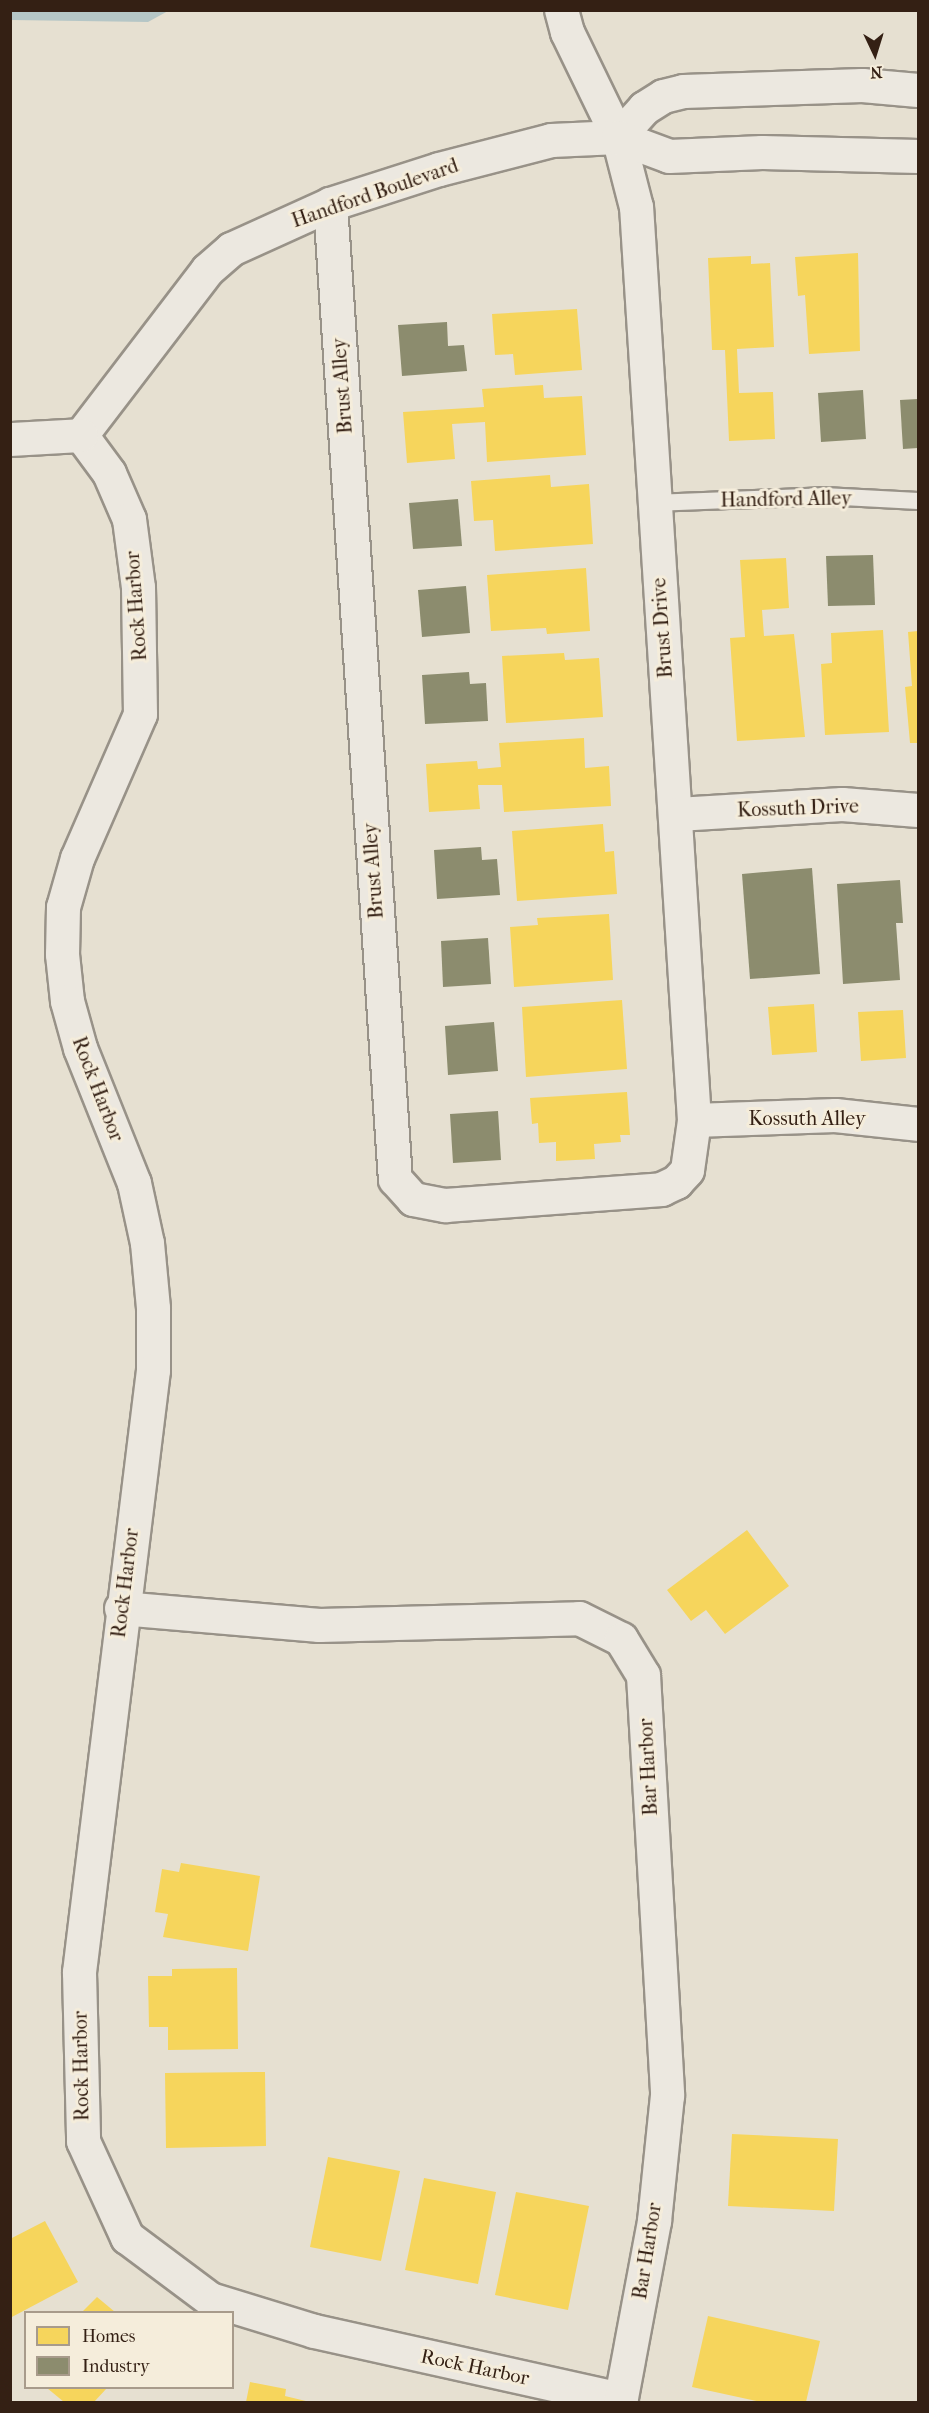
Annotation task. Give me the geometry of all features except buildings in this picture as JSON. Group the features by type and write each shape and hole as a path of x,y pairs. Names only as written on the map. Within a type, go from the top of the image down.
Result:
{"street":[{"name":"Brust Drive","path":"561,10 567,32 618,137 636,207 653,503 677,814 694,1120"},
{"path":"618,137 644,108 663,96 683,92 862,85 918,90"},
{"name":"Handford Boulevard","path":"81,435 207,270 231,249 330,204 439,169 551,140 618,137 669,156 762,152 918,156"},
{"name":"Brust Alley","path":"330,204 395,1179 413,1199 445,1205 657,1190 676,1182 687,1170 694,1120"},
{"path":"10,439 81,435"},
{"name":"Rock Harbor","path":"81,435 109,473 129,519 141,654 140,714 77,858 63,907 62,954 67,1001 80,1048 134,1184 147,1243 153,1370 121,1608 79,1972 83,2141 127,2237 210,2299 314,2331 620,2401"},
{"name":"Kossuth Drive","path":"677,814 842,804 918,810"},
{"name":"Kossuth Alley","path":"694,1120 835,1115 918,1124"},
{"name":"Bar Harbor","path":"121,1608 319,1625 579,1618 621,1639 643,1675 667,2095 654,2222 620,2401"}],"lane":[{"name":"Handford Alley","path":"653,503 824,496 918,501"}],"shaded area":[{"path":"11,10 168,11 148,22 11,20"}]}
